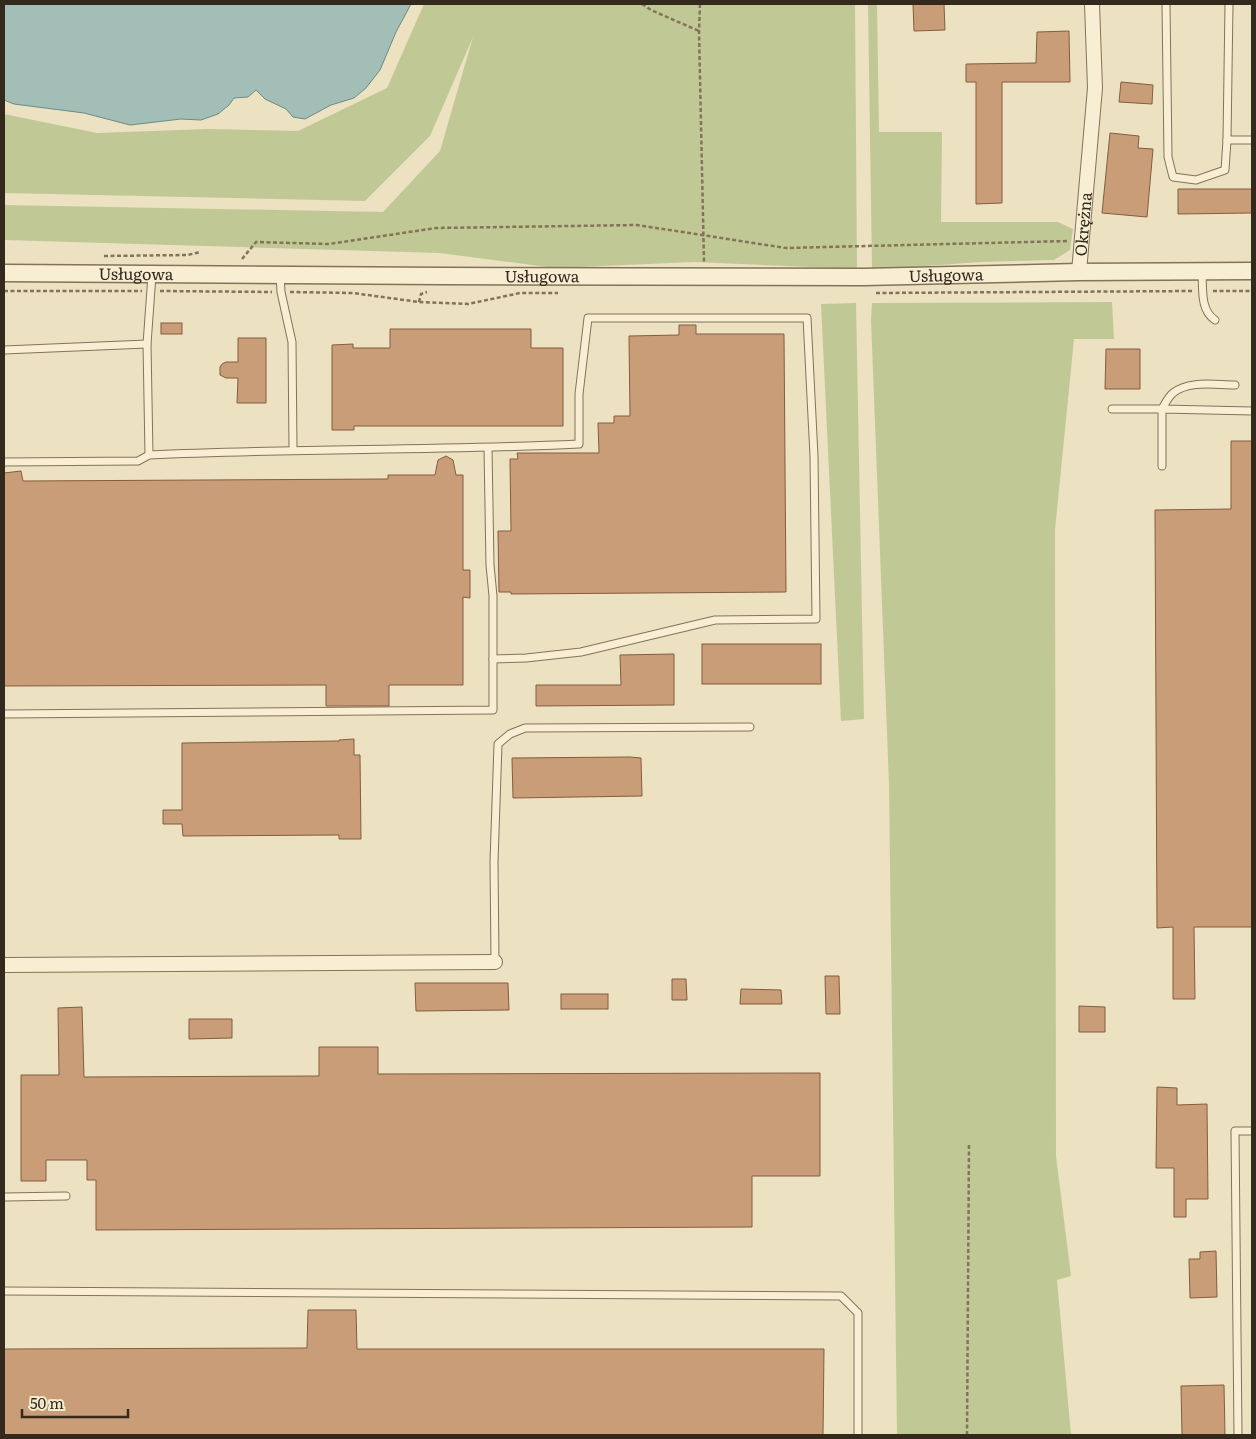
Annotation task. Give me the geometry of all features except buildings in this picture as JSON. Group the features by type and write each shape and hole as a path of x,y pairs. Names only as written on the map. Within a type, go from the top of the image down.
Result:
{"street":[{"name":"Okrężna","path":"1092,4 1095,88 1079,272 1252,271"},
{"name":"Usługowa","path":"4,273 864,277 1079,272"},
{"path":"4,965 495,962"}],"lane":[{"path":"1166,4 1168,157 1173,177 1196,180 1225,170 1229,4"},
{"path":"1226,140 1252,140"},
{"path":"1202,271 1204,307 1208,315 1215,320"},
{"path":"149,455 147,344 152,275"},
{"path":"280,275 281,292 292,342 293,449"},
{"path":"4,462 138,461 149,455 293,449 488,448 579,444 579,394 588,318 808,318 814,456 816,619 715,620 581,652 493,660"},
{"path":"4,350 147,344"},
{"path":"1162,466 1162,409 1171,394 1183,386 1196,384 1235,385"},
{"path":"1112,409 1252,411"},
{"path":"4,714 493,710 493,596 490,565 488,448"},
{"path":"495,962 494,862 498,744 510,734 525,728 750,727"},
{"path":"1238,1435 1235,1131 1252,1131"},
{"path":"4,1197 66,1196"},
{"path":"4,1291 841,1296 858,1313 858,1435"}],"path":[{"path":"642,4 651,10 699,31"},
{"path":"700,4 704,276"},
{"path":"231,274 256,242 329,244 436,228 637,225 786,248 1082,241"},
{"path":"104,256 187,255 201,252"},
{"path":"4,291 353,293 419,302 468,304 520,293 560,293"},
{"path":"874,293 1252,291"},
{"path":"419,302 421,294 427,292"},
{"path":"967,1435 969,1144"}],"green space":[{"path":"424,4 855,4 857,269 694,262 555,268 440,253 4,240 4,205 383,212 440,151 473,37 430,136 365,201 4,193 4,114 97,133 208,129 298,131 387,88"},
{"path":"868,4 877,4 879,132 942,132 941,222 1058,222 1073,229 1070,250 1054,260 872,268"},
{"path":"1112,302 1114,339 1074,339 1055,530 1056,1156 1071,1276 1057,1280 1071,1435 897,1435 889,784 871,320 872,303"},
{"path":"856,303 864,719 841,721 821,304"}],"water":[{"path":"4,4 411,4 396,32 380,70 366,88 354,98 331,105 305,119 293,117 286,109 265,99 256,90 248,97 234,98 218,114 201,120 181,119 130,125 84,113 14,104 4,100"}]}
